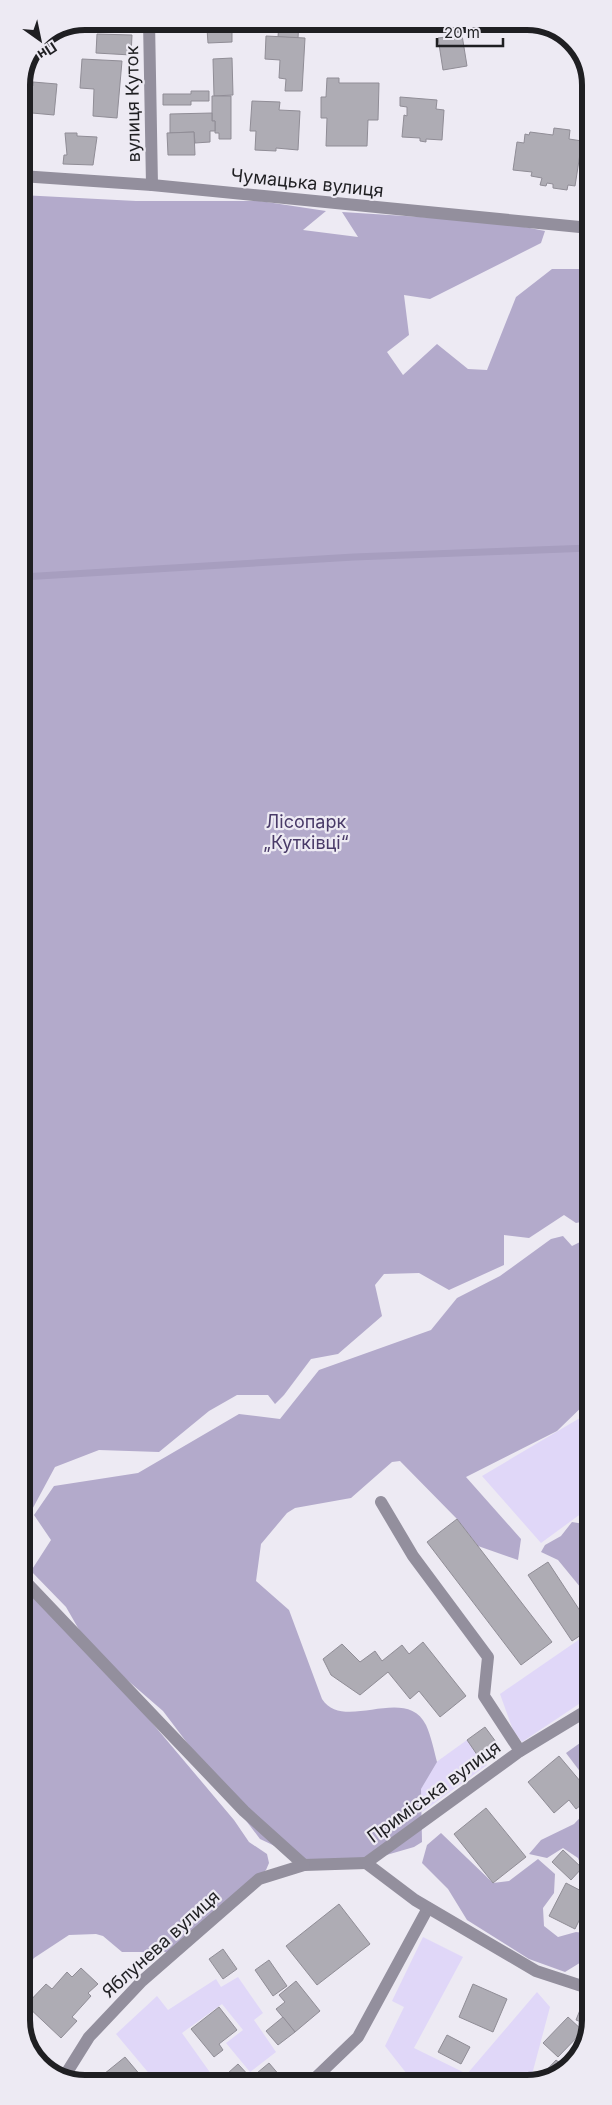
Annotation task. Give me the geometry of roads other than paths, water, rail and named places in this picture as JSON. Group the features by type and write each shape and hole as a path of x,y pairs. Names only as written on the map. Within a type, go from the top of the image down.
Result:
{"street":[{"name":"вулиця Куток","path":"149,30 152,185"},
{"name":"Чумацька вулиця","path":"30,177 152,185 582,227"},
{"path":"381,1502 413,1556 488,1657 484,1696 520,1751"},
{"path":"30,1586 244,1811 304,1865"},
{"name":"Приміська вулиця","path":"582,1713 520,1751 366,1863 428,1908 536,1971 582,1986"},
{"name":"Яблунева вулиця","path":"68,2072 89,2037 142,1981 260,1879 304,1865 366,1863"},
{"path":"318,2075 358,2037 428,1908"}],"waterway":[{"path":"30,577 354,557 582,548"}],"park label":[{"name":"Лісопарк „Кутківці“","path":"306,832"}]}
